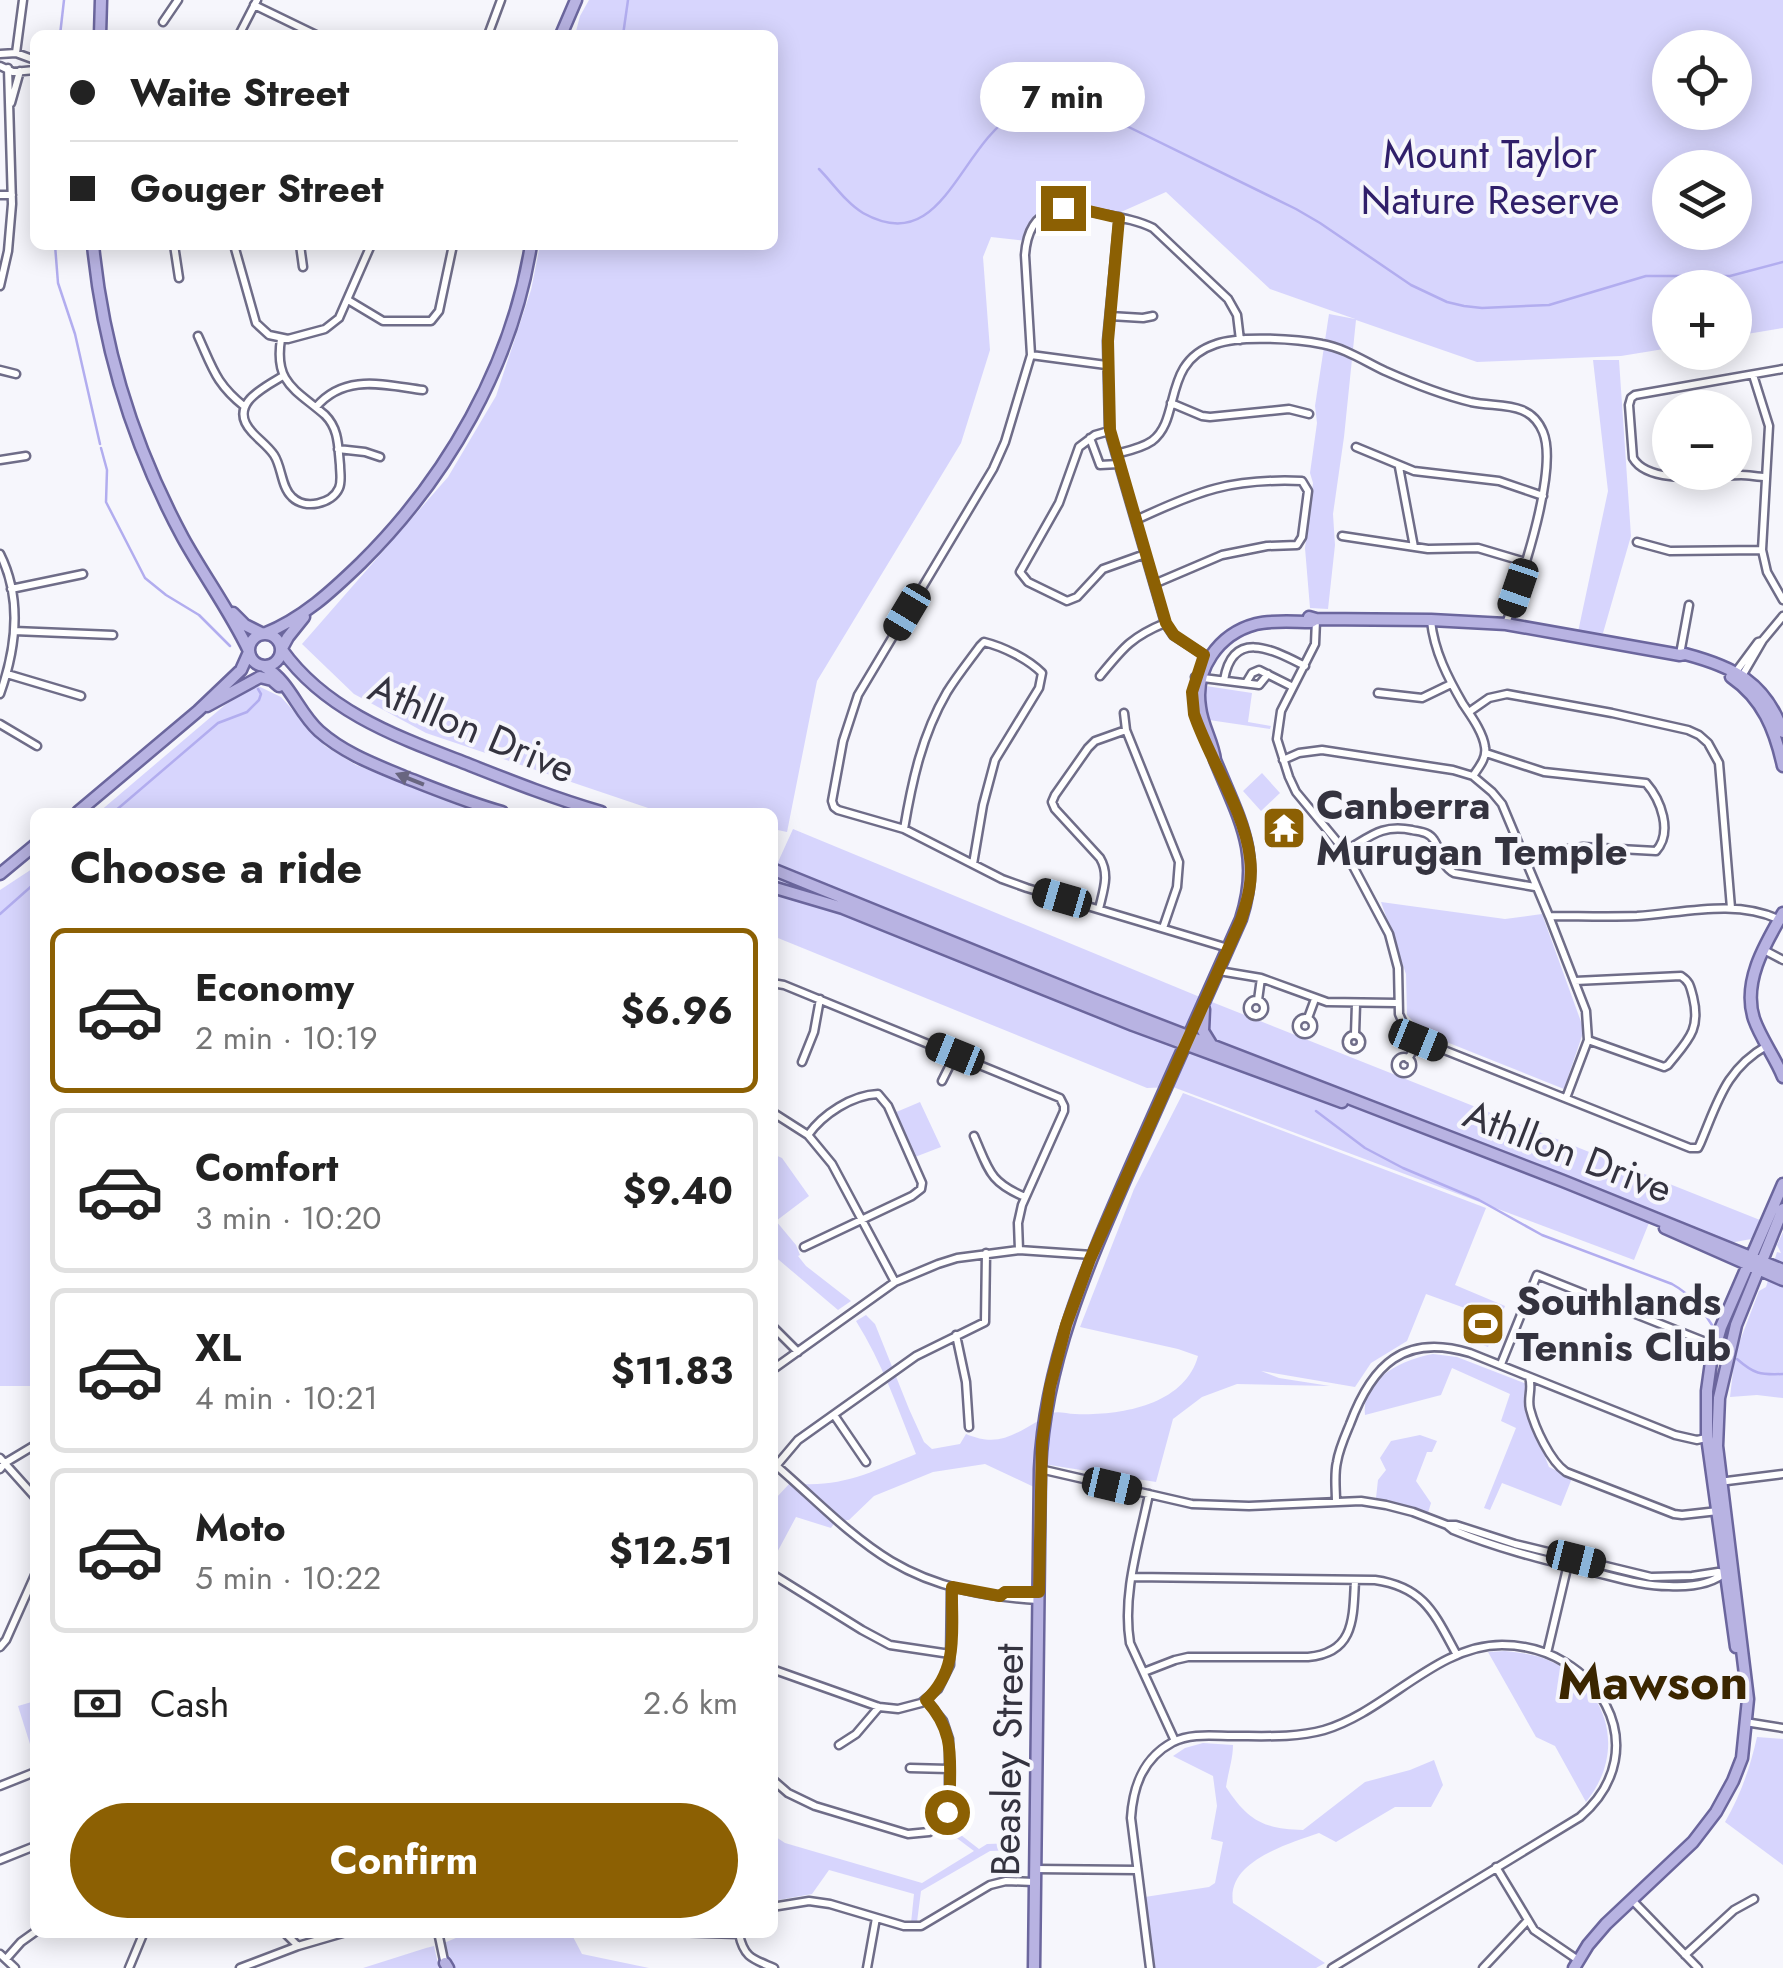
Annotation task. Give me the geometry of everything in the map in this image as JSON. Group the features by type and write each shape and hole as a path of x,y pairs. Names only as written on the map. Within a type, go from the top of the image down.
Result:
{"main road":[{"path":"98,30 101,0"},
{"path":"563,30 576,0"},
{"path":"94,250 110,350 137,437 182,537 228,609 253,661 265,667"},
{"path":"202,708 277,662 288,637 312,608 386,537 431,480 458,440 486,386 508,332 530,250"},
{"path":"83,808 202,708 241,670 254,638 312,608"},
{"path":"228,609 245,625 276,638 282,650"},
{"name":"Beasley Street","path":"1034,1968 1040,1469 1043,1428 1057,1357 1091,1257 1248,897 1251,860 1247,840 1194,714 1192,692 1206,657 1219,637 1242,622 1268,616 1506,624 1680,655 1717,669 1737,677 1764,697 1783,732"},
{"name":"Athllon Drive","path":"282,650 316,687 369,724 589,808"},
{"name":"Athllon Drive","path":"265,667 284,683 317,729 350,753 489,808"},
{"path":"202,708 263,677 295,701"},
{"name":"Beasley Street","path":"1737,677 1771,724 1783,766"},
{"path":"0,874 30,849"},
{"path":"0,866 20,856"},
{"name":"Athllon Drive","path":"778,870 1156,1023 1222,1058 1513,1168 1733,1259 1779,1269"},
{"name":"Athllon Drive","path":"778,889 844,908 1163,1036 1210,1044 1724,1246 1783,1281"},
{"path":"1781,916 1754,976 1750,1002 1753,1017 1783,1077"},
{"path":"1206,998 1202,1024 1210,1044"},
{"path":"1156,1023 1181,1025 1197,1017"},
{"path":"1163,1036 1171,1048 1167,1085"},
{"path":"1178,1059 1204,1055 1222,1058"},
{"path":"1750,1293 1758,1244 1783,1184"},
{"path":"1576,1964 1606,1924 1693,1842 1739,1768 1745,1724 1743,1698 1731,1572 1707,1437 1706,1391 1716,1346 1736,1293 1783,1209"},
{"path":"1774,1230 1772,1247 1779,1269"},
{"path":"1724,1246 1758,1244"},
{"path":"1733,1259 1736,1293"},
{"path":"1718,1482 1719,1398 1733,1335 1755,1284 1783,1281"}],"street":[{"path":"10,110 5,67 6,61 16,54 23,0"},
{"path":"163,22 178,0"},
{"path":"490,30 500,0"},
{"path":"242,30 255,3 306,30"},
{"path":"0,54 30,58"},
{"path":"0,286 12,195 4,131 24,61 16,54"},
{"path":"5,67 13,72 30,70"},
{"path":"0,195 12,195"},
{"path":"1228,948 1026,888 904,829 860,817 834,807 832,802 849,718 868,676 993,469 1005,442 1031,355 1024,255 1031,227 1052,210 1063,208 1142,222 1228,299 1237,315 1240,340"},
{"path":"1119,218 1106,366 1110,430 1166,623 1174,635 1206,657"},
{"path":"175,250 179,278"},
{"path":"235,250 253,316 262,330 281,339 326,329 339,318 369,250"},
{"path":"300,250 302,267"},
{"path":"348,300 382,322 434,320 452,250"},
{"path":"1110,316 1153,316"},
{"path":"198,336 219,382 245,408"},
{"path":"281,339 278,364 283,376 335,428 341,480 338,490 321,502 300,502 287,491 272,451 244,419 245,408 258,391 283,376"},
{"path":"1116,454 1155,439 1167,418 1184,367 1213,344 1240,340 1320,343 1456,397 1521,408 1534,416 1547,442 1543,496 1506,624"},
{"path":"1031,355 1106,366"},
{"path":"1766,477 1674,476 1641,468 1633,458 1629,405 1635,395 1783,369"},
{"path":"0,370 16,374"},
{"path":"1753,375 1769,426 1762,550 1766,572 1783,600"},
{"path":"316,407 332,391 348,386 380,384 423,390"},
{"path":"1171,403 1210,417 1289,409 1309,414"},
{"path":"1110,430 1080,447 1059,503 1020,572 1067,602 1103,569 1146,554"},
{"path":"1090,438 1100,465 1119,464"},
{"path":"1356,447 1414,472 1499,481 1543,496"},
{"path":"338,448 380,457"},
{"path":"0,460 26,456"},
{"path":"1400,467 1414,546"},
{"path":"1136,520 1204,490 1252,480 1302,482 1308,490 1302,537 1297,545 1222,555 1154,584"},
{"path":"1342,536 1428,549 1478,548 1525,562"},
{"path":"1637,542 1670,551 1762,550"},
{"path":"0,694 14,631 11,588 3,561"},
{"path":"11,588 83,574"},
{"path":"1680,655 1689,605"},
{"path":"1737,677 1758,642 1783,616"},
{"path":"1316,619 1315,644 1281,711 1276,739 1296,792 1345,852 1392,943 1398,968 1397,1003 1404,1025 1418,1040 1690,1148 1698,1148 1726,1083 1768,1045"},
{"path":"1431,620 1433,638 1452,684 1482,737 1486,753 1474,776"},
{"path":"1100,676 1132,639 1166,623"},
{"path":"14,631 113,635"},
{"path":"904,829 916,767 932,721 980,646 984,642 993,644 1038,668 1042,678 994,760 973,864"},
{"path":"1224,680 1234,657 1253,647 1269,648 1304,666"},
{"path":"1246,684 1254,672 1262,671 1294,687"},
{"path":"7,674 81,696"},
{"path":"1198,677 1259,685 1268,674"},
{"path":"1378,693 1422,698 1452,684"},
{"path":"1469,712 1489,698 1507,694 1612,712 1700,735 1719,763 1731,908"},
{"path":"1124,712 1126,730 1179,862 1177,887 1164,928"},
{"path":"0,724 37,746"},
{"path":"1098,909 1105,867 1052,802 1095,741 1126,730"},
{"path":"1283,760 1322,750 1453,770 1474,776 1492,792 1502,804 1524,855 1586,1011 1588,1040 1566,1098"},
{"path":"1486,753 1531,770 1646,782 1662,810 1663,839 1656,851 1583,847 1524,855"},
{"path":"1345,852 1383,829 1402,828 1429,834 1449,871 1536,887"},
{"path":"1549,916 1643,915 1731,908 1781,916"},
{"path":"1764,950 1783,960"},
{"path":"1218,971 1261,978 1327,1002 1397,1003"},
{"path":"1574,981 1681,976 1689,982 1696,1018 1692,1035 1668,1065 1588,1040"},
{"path":"1258,1000 1261,978"},
{"path":"778,984 1053,1094 1063,1102 1064,1111 1025,1197 1018,1223 1019,1250"},
{"path":"1308,1018 1316,998"},
{"path":"802,1062 814,1032 820,1000"},
{"path":"1355,1034 1356,1004"},
{"path":"1408,1059 1418,1040"},
{"path":"942,1081 955,1054"},
{"path":"804,1247 921,1189 920,1177 883,1098 872,1094 828,1113 808,1135"},
{"path":"778,1116 808,1135 832,1164 895,1282"},
{"path":"974,1136 996,1180 1025,1197"},
{"path":"778,1366 895,1282 938,1264 1019,1250 1091,1257"},
{"path":"778,1460 798,1440 916,1356 985,1322 986,1253"},
{"path":"1501,1365 1537,1275 1716,1346 1724,1350 1726,1361"},
{"path":"778,1332 798,1352"},
{"path":"956,1335 966,1382 969,1427"},
{"path":"1716,1346 1733,1335"},
{"path":"1336,1502 1336,1469 1341,1448 1363,1391 1383,1367 1411,1351 1440,1346 1470,1353 1675,1435 1704,1440 1718,1428"},
{"path":"1528,1376 1532,1388 1531,1413 1552,1460 1566,1472 1682,1516 1722,1510"},
{"path":"1532,1388 1544,1382"},
{"path":"834,1415 866,1462"},
{"path":"1707,1437 1718,1446"},
{"path":"30,1448 2,1464 30,1491"},
{"path":"778,1468 890,1561 952,1587 1000,1596 1005,1592 1039,1596"},
{"path":"1040,1469 1192,1504 1249,1506 1361,1501 1386,1505 1569,1562 1651,1578 1731,1572"},
{"path":"1718,1482 1783,1474"},
{"path":"1149,1494 1128,1594 1128,1627 1130,1643 1175,1741"},
{"path":"1547,1653 1569,1562"},
{"path":"1132,1577 1392,1582 1421,1598 1432,1610 1457,1655"},
{"path":"778,1578 890,1645 950,1654"},
{"path":"1144,1672 1188,1657 1322,1656 1333,1651 1349,1632 1354,1580"},
{"path":"0,1647 30,1585"},
{"path":"778,1671 878,1707 911,1708 926,1700 950,1666 952,1587"},
{"path":"1150,1968 1131,1818 1141,1772 1175,1741 1200,1736 1276,1736 1326,1729 1367,1710 1457,1655 1483,1646 1518,1646 1547,1653 1590,1680 1606,1703 1616,1734 1615,1764 1591,1807 1332,1968"},
{"path":"778,1785 816,1806 908,1834 929,1832 942,1820 950,1802 947,1730 926,1700"},
{"path":"839,1745 856,1734 878,1707"},
{"path":"1745,1724 1782,1728"},
{"path":"910,1768 949,1769"},
{"path":"0,1786 30,1774"},
{"path":"0,1860 30,1848"},
{"path":"1496,1868 1541,1936 1576,1964"},
{"path":"778,1906 809,1901 904,1926 921,1926 997,1882 1137,1870"},
{"path":"1685,1955 1734,1910 1754,1898"},
{"path":"1632,1900 1698,1968"},
{"path":"867,1968 876,1918"},
{"path":"1483,1968 1528,1920"},
{"path":"15,1968 3,1956 30,1936"},
{"path":"128,1968 141,1938"},
{"path":"290,1938 298,1946"},
{"path":"240,1968 325,1938"},
{"path":"439,1938 446,1967"},
{"path":"740,1938 747,1955 774,1968"}],"green space":[{"name":"Mount Taylor Nature Reserve","path":"589,0 1783,0 1783,328 1752,333 1752,270 1652,270 1652,351 1621,356 1477,362 1356,320 1333,514 1335,545 1328,609 1310,608 1305,548 1313,483 1310,473 1317,423 1315,406 1329,314 1355,319 1270,289 1166,192 1112,216 1075,208 1041,217 1026,241 991,237 983,257 990,350 961,443 817,681 787,832 778,830 778,808 648,808 426,733 354,694 302,644 448,477 496,396 531,290 539,250 778,250 778,30 576,30"},
{"path":"1593,360 1619,360 1631,536 1603,633 1578,632 1608,491"},
{"path":"256,685 281,697 325,746 356,765 471,808 104,808 225,705"},
{"path":"1206,686 1252,693 1248,722 1271,726 1270,729 1209,720"},
{"path":"1262,773 1280,793 1261,811 1243,791"},
{"path":"793,829 1212,1002 1760,1220 1751,1239 1730,1243 1653,1213 1634,1260 1173,1087 1147,1088 778,938 778,862"},
{"path":"30,870 30,1386 0,1386 0,890"},
{"path":"1381,902 1505,919 1542,914 1584,1030 1564,1089 1424,1033 1407,1015 1406,974"},
{"path":"1183,1093 1486,1208 1455,1285 1505,1306 1488,1347 1464,1337 1473,1311 1426,1294 1407,1341 1371,1363 1355,1387 1261,1371 1279,1378 1330,1386 1237,1384 1202,1397 1173,1419 1156,1482 1037,1463 1034,1487 985,1464 933,1472 874,1496 849,1520 836,1521 831,1528 796,1517 778,1551 778,1496 790,1483 840,1481 916,1454 882,1369 856,1321 866,1315 875,1324 924,1442 932,1449 960,1444 966,1434 987,1440 1004,1438 1052,1413 1093,1414 1130,1409 1180,1386 1198,1356 1080,1327 1134,1189"},
{"path":"920,1102 941,1147 915,1157 894,1113"},
{"path":"778,1156 782,1158 809,1196 778,1219"},
{"path":"778,1223 796,1245 806,1266 851,1301 838,1310 778,1259"},
{"path":"1783,1232 1783,1398 1730,1397 1735,1354 1759,1291 1766,1287 1777,1252 1781,1253 1777,1245"},
{"path":"1433,1354 1457,1357 1529,1385 1524,1404 1549,1467 1572,1478 1561,1506 1502,1483 1490,1510 1484,1508 1516,1428 1501,1421 1510,1394 1452,1368 1441,1395 1365,1415 1366,1402 1377,1381 1397,1366"},
{"path":"1420,1435 1437,1441 1432,1452 1427,1452 1416,1481 1431,1503 1428,1513 1376,1498 1378,1480 1386,1470 1380,1458 1391,1441"},
{"path":"1505,1651 1550,1661 1586,1687 1598,1704 1608,1742 1606,1762 1586,1802 1555,1746 1536,1737 1488,1652"},
{"path":"30,1702 30,1744 18,1706"},
{"path":"1757,1737 1783,1739 1783,1865 1725,1822 1744,1781"},
{"path":"1203,1743 1233,1745 1226,1787 1258,1821 1289,1829 1303,1830 1365,1782 1434,1760 1443,1785 1431,1807 1395,1807 1336,1842 1319,1833 1262,1856 1239,1876 1233,1888 1233,1903 1325,1963 1316,1968 1155,1968 1145,1897 1215,1883 1223,1842 1211,1839 1217,1806 1213,1776 1173,1756"},
{"path":"948,1825 979,1849 987,1844 1018,1843 1018,1850 990,1851 921,1891 917,1922 911,1923 914,1894 829,1870 812,1894 778,1900 778,1838 922,1883 974,1851 946,1830"},
{"path":"456,1938 574,1938 582,1954 649,1968 454,1968 444,1943"},
{"path":"434,1946 439,1968 363,1968 426,1948"}],"waterway":[{"path":"61,30 64,0"},
{"path":"624,30 628,0"},
{"path":"819,169 857,209 898,224 925,214 948,192 991,134 1017,112 1051,102 1096,111 1296,209 1411,285 1464,306 1549,305 1646,276 1730,276 1783,262"},
{"path":"55,250 58,283 75,334 100,444"},
{"path":"101,448 107,470 106,502 145,578 199,615 230,646"},
{"path":"119,808 218,723 247,712 259,700 258,689"},
{"path":"0,914 30,887"},
{"path":"1316,1111 1365,1148 1403,1168 1479,1200 1542,1235 1672,1284 1695,1302 1712,1325"},
{"path":"1737,1359 1758,1372 1783,1374"}],"place":[{"name":"Canberra Murugan Temple","path":"1284,828"},
{"name":"Southlands Tennis Club","path":"1483,1324"}],"district":[{"name":"Mawson","path":"1653,1681"}],"route":[{"path":"947,1812 949,1739 943,1721 926,1700 938,1690 950,1666 952,1587 1000,1596 1005,1592 1039,1592 1042,1442 1050,1387 1066,1325 1090,1259 1241,920 1251,878 1247,840 1194,714 1192,692 1204,655 1168,630 1110,430 1106,366 1119,218 1063,208"}]}
